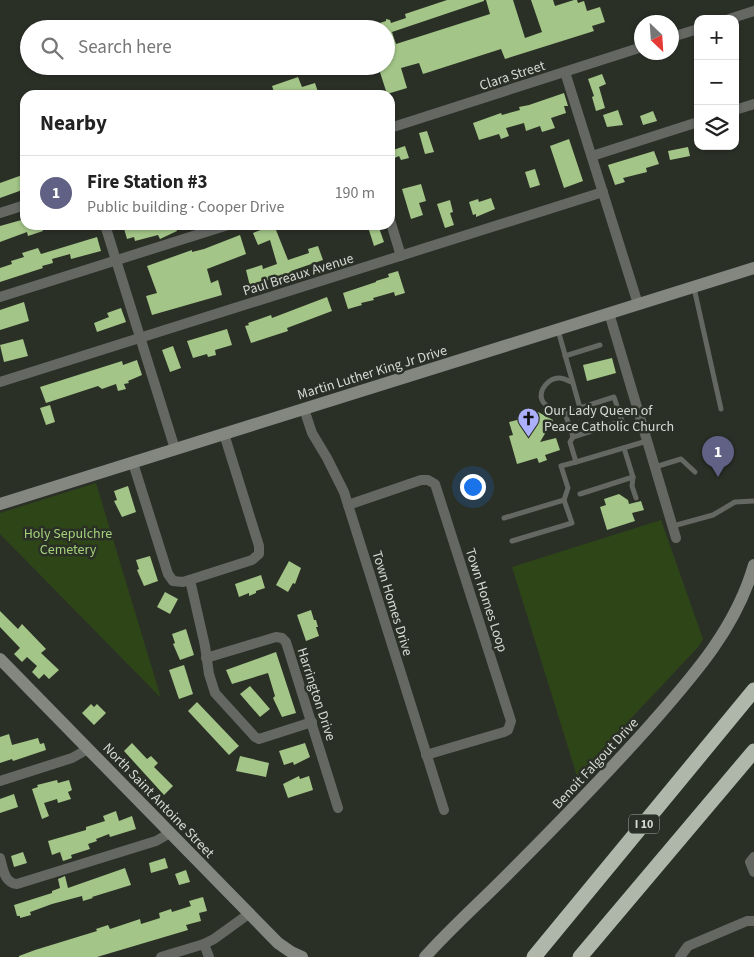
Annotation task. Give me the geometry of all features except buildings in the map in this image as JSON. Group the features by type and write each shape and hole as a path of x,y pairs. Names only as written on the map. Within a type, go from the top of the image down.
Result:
{"highway":[{"name":"I 10","path":"534,957 754,690"},
{"name":"I 10","path":"580,957 754,751"}],"street":[{"path":"739,16 754,11"},
{"path":"679,35 694,30"},
{"name":"Clara Street","path":"395,126 634,50"},
{"path":"565,72 638,304"},
{"path":"739,109 754,104"},
{"path":"592,156 694,123"},
{"name":"Paul Breaux Avenue","path":"0,382 603,192"},
{"path":"0,213 20,207"},
{"path":"106,230 175,449"},
{"path":"0,297 212,230"},
{"path":"393,230 401,256"},
{"name":"Martin Luther King Jr Drive","path":"0,504 609,313 750,271"},
{"path":"609,313 676,538"},
{"name":"Town Homes Drive","path":"304,409 312,433 339,481 348,505 444,810"},
{"path":"133,463 169,577 178,582 190,580 252,560 259,554 259,546 224,434"},
{"name":"Town Homes Loop","path":"348,505 422,480 428,480 434,484 511,721 508,730 504,732 426,755"},
{"name":"Benoit Falgout Drive","path":"425,957 582,800 706,661 725,633 754,566"},
{"path":"190,580 215,693 254,737 263,738 312,722"},
{"name":"Harrington Drive","path":"206,658 276,636 286,642 338,808"},
{"name":"North Saint Antoine Street","path":"2,664 278,943 302,957"},
{"path":"0,781 72,758 88,749"},
{"path":"0,858 6,878 12,884 22,883 156,841 170,833"},
{"path":"754,856 750,862 754,872"},
{"path":"161,957 204,944 250,913"},
{"path":"680,957 688,946 747,921 754,921"},
{"path":"204,944 209,957"}],"lane":[{"path":"694,287 721,409"},
{"path":"558,329 580,408"},
{"path":"565,356 600,345"},
{"path":"573,384 560,378 555,378 546,384 542,390 541,399 545,404 564,413 614,397 622,421 573,437 570,442 576,462"},
{"path":"564,413 573,437"},
{"path":"512,541 572,523 564,500 568,488 561,466 647,441"},
{"path":"624,448 633,477 632,486 636,498"},
{"path":"655,467 682,459 695,472"},
{"path":"580,494 633,477"},
{"path":"504,518 564,500"},
{"path":"672,526 713,515 735,502 754,501"}],"green space":[{"name":"Holy Sepulchre Cemetery","path":"96,483 161,698 0,534 0,513"},
{"path":"661,520 703,639 699,646 577,776 512,567"}],"place":[{"name":"Our Lady Queen of Peace Catholic Church","path":"528,437"},
{"name":"Fire Station #3","path":"718,477"}]}
